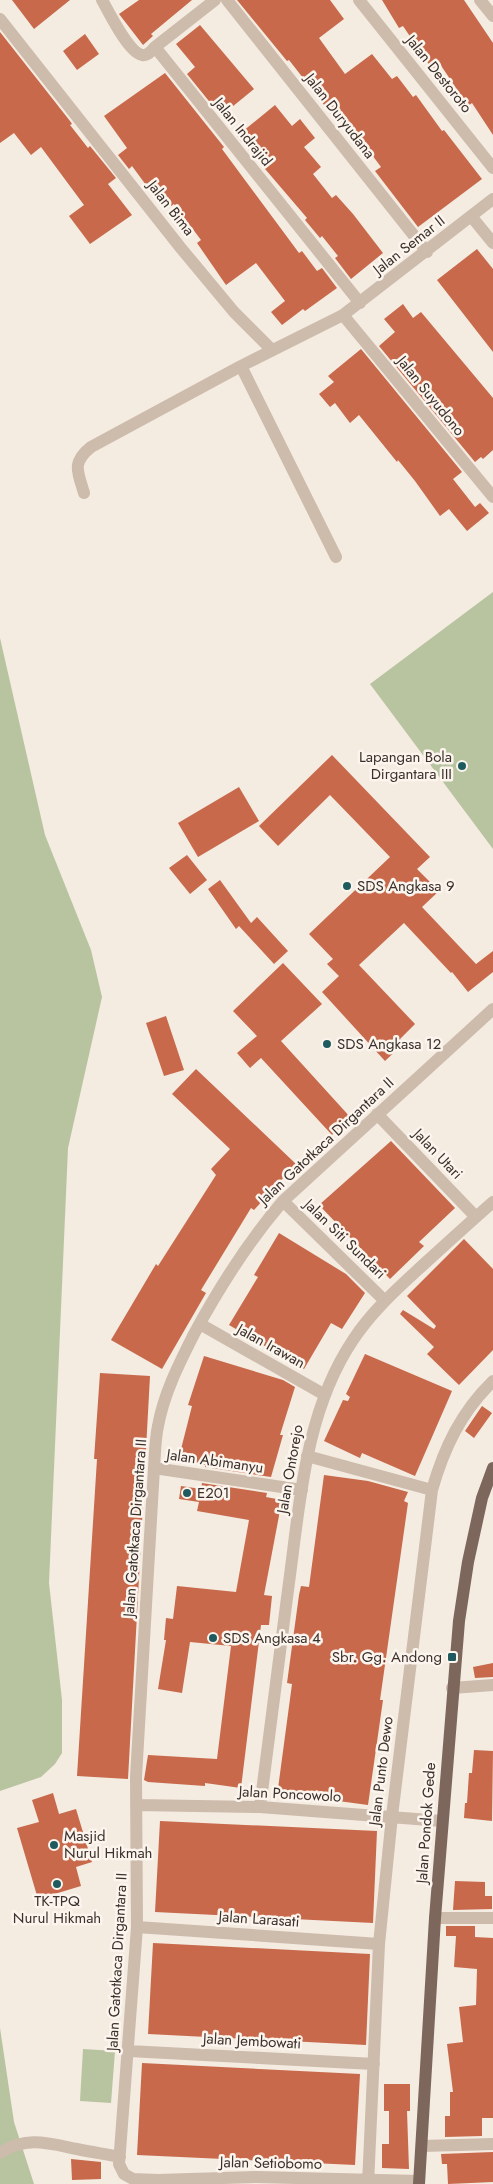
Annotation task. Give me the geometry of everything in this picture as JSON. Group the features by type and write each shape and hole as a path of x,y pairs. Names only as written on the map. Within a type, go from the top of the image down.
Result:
{"main road":[{"name":"Jalan Pondok Gede","path":"419,2183 435,1918 452,1688 468,1562 482,1498 493,1468"}],"street":[{"path":"102,0 120,31 137,53 144,56 148,55 155,47 215,0"},
{"name":"Jalan Duryudana","path":"227,0 427,252"},
{"name":"Jalan Destoroto","path":"359,0 493,168"},
{"path":"480,0 493,16"},
{"name":"Jalan Bima","path":"0,19 180,247 234,312 272,350"},
{"name":"Jalan Indrajid","path":"155,47 360,303"},
{"name":"Jalan Semar II","path":"343,315 427,252 493,199"},
{"path":"472,216 493,243"},
{"path":"84,493 77,467 78,459 83,453 241,366 343,315"},
{"name":"Jalan Suyudono","path":"343,315 493,497"},
{"path":"241,366 336,557"},
{"name":"Jalan Gatotkaca Dirgantara II","path":"124,2174 119,2164 137,1927 136,1777 154,1468 158,1428 165,1399 176,1370 200,1324 230,1270 253,1236 283,1201 493,1010"},
{"name":"Jalan Utari","path":"377,1114 476,1217"},
{"name":"Jalan Siti Sundari","path":"283,1201 384,1300"},
{"name":"Jalan Ontorejo","path":"260,1808 307,1456 314,1424 325,1395 337,1367 352,1340 384,1300 493,1202"},
{"name":"Jalan Irawan","path":"200,1324 325,1395"},
{"name":"Jalan Punto Dewo","path":"368,2182 380,1944 392,1816 432,1490 439,1464 460,1420 493,1381"},
{"path":"307,1456 432,1490"},
{"name":"Jalan Abimanyu","path":"154,1468 302,1490"},
{"path":"452,1688 493,1685"},
{"name":"Jalan Poncowolo","path":"137,1805 260,1808 442,1821"},
{"path":"435,1918 493,1918"},
{"name":"Jalan Larasati","path":"137,1927 380,1944"},
{"name":"Jalan Jembowati","path":"129,2051 374,2064"},
{"path":"0,2153 8,2148 32,2141 52,2143 120,2157"},
{"path":"422,2146 493,2144"},
{"name":"Jalan Setiobomo","path":"124,2174 133,2179 158,2180 256,2177 419,2183"}],"green space":[{"name":"Lapangan Bola Dirgantara III","path":"493,592 493,849 370,684"},
{"path":"0,638 45,835 91,950 102,997 68,1148 49,1583 62,1700 62,1753 55,1764 41,1777 0,1791"},
{"path":"0,2028 14,2122 34,2184 0,2184"},
{"path":"83,2049 115,2051 111,2103 80,2101"}],"building":[{"path":"12,0 70,0 34,29"},
{"path":"139,0 192,0 151,34 153,36 143,45 119,14"},
{"path":"237,0 330,0 344,19 319,38 345,74 372,54 392,79 397,76 413,97 416,95 442,131 444,130 482,179 418,227 375,171 381,167 358,136 354,140 334,113 332,115 289,60 287,61"},
{"path":"382,0 464,0 493,43 493,135 472,103 468,106 440,64 432,69 403,26 399,28"},
{"path":"200,25 254,89 221,116 187,74 195,67 176,44"},
{"path":"0,32 70,121 72,124 70,125 88,148 90,146 116,178 108,184 132,215 90,244 69,216 84,205 41,147 31,155 14,133 0,143"},
{"path":"85,34 99,54 77,70 63,51"},
{"path":"165,73 224,147 222,149 299,253 302,251 317,271 322,268 337,288 305,311 303,309 282,325 271,312 285,301 256,263 226,285 197,243 201,240 174,204 171,206 152,180 146,185 132,166 129,169 118,155 127,148 104,116"},
{"path":"275,105 292,126 300,119 315,138 304,147 321,167 313,174 332,198 336,195 353,214 383,253 351,279 335,258 338,256 322,236 320,238 305,220 307,218 237,136"},
{"path":"477,249 493,269 493,352 437,280"},
{"path":"403,304 413,318 421,312 493,398 493,450 483,459 481,457 475,462 379,346 395,332 384,319"},
{"path":"361,349 462,472 453,479 475,507 480,503 489,513 467,531 449,509 440,516 415,481 359,415 350,423 335,403 330,407 319,394 334,382 328,376"},
{"path":"332,755 430,857 417,869 439,891 422,907 476,964 493,951 493,972 468,992 452,972 404,923 359,965 415,1024 400,1039 404,1043 385,1061 322,992 339,976 327,964 333,959 309,934 390,857 330,795 278,846 259,826"},
{"path":"239,787 259,821 198,857 178,823"},
{"path":"187,855 207,880 190,894 169,868"},
{"path":"220,880 251,923 257,917 288,951 274,964 239,926 236,929 208,889"},
{"path":"283,963 322,1004 281,1041 351,1118 332,1135 261,1058 250,1068 237,1053 257,1036 233,1011"},
{"path":"166,1016 184,1070 164,1076 146,1023"},
{"path":"196,1069 296,1164 254,1210 251,1208 201,1290 206,1293 162,1369 111,1340 156,1264 158,1266 216,1175 211,1169 230,1149 172,1094"},
{"path":"391,1141 455,1208 419,1242 424,1246 390,1279 319,1205"},
{"path":"279,1233 346,1274 365,1293 342,1329 331,1323 304,1369 229,1325 258,1277 254,1275"},
{"path":"464,1239 493,1269 493,1350 459,1385 427,1354 434,1347 400,1314 403,1310 434,1329 436,1326 407,1296"},
{"path":"365,1354 452,1391 415,1476 362,1453 360,1458 324,1441 343,1400 348,1401 350,1397 346,1394"},
{"path":"204,1356 283,1380 295,1387 280,1435 283,1435 271,1477 205,1467 205,1465 179,1457 192,1406 188,1405"},
{"path":"100,1373 150,1376 128,1779 77,1776 97,1459 94,1459"},
{"path":"482,1406 492,1413 474,1438 465,1431"},
{"path":"324,1475 368,1481 408,1492 404,1501 408,1503 380,1700 383,1700 368,1805 316,1798 316,1801 277,1796 292,1684 287,1683 299,1595 301,1586 309,1587"},
{"path":"202,1483 267,1493 266,1497 282,1500 264,1595 272,1596 269,1625 261,1625 241,1788 205,1783 205,1786 148,1782 144,1780 148,1755 217,1759 231,1646 190,1642 182,1693 158,1689 166,1640 164,1640 166,1618 173,1619 177,1586 236,1592 249,1520 197,1511 199,1502 179,1499 181,1486 201,1489"},
{"path":"493,1663 493,1677 475,1678 473,1667"},
{"path":"474,1750 493,1751 492,1821 464,1818 469,1773 472,1773"},
{"name":"Masjid Nurul Hikmah","path":"53,1793 59,1814 76,1809 92,1862 76,1867 81,1886 38,1899 17,1828 39,1822 32,1800"},
{"path":"160,1821 377,1831 373,1923 155,1912"},
{"path":"455,1881 485,1882 485,1896 492,1896 492,1909 453,1910"},
{"path":"446,1926 475,1926 475,1937 493,1938 493,2118 482,2118 482,2136 445,2137 445,2116 450,2116 450,2092 453,2092 447,2044 463,2042 459,2007 476,2005 477,1969 454,1967 456,1936 446,1936"},
{"path":"153,1943 370,1954 366,2045 148,2034"},
{"path":"142,2063 360,2074 355,2165 137,2155"},
{"path":"384,2084 410,2084 410,2111 407,2111 409,2169 382,2168 382,2144 389,2144 389,2111 384,2111"},
{"path":"493,2152 493,2182 448,2184 447,2164 442,2164 441,2154"},
{"path":"71,2159 101,2162 101,2179 72,2180"}],"place":[{"name":"Lapangan Bola Dirgantara III","path":"462,766"},
{"name":"SDS Angkasa 9","path":"347,886"},
{"name":"SDS Angkasa 12","path":"327,1044"},
{"name":"E201","path":"187,1493"},
{"name":"SDS Angkasa 4","path":"213,1638"},
{"name":"Sbr. Gg. Andong","path":"452,1657"},
{"name":"Masjid Nurul Hikmah","path":"54,1845"},
{"name":"TK-TPQ Nurul Hikmah","path":"57,1884"}]}
